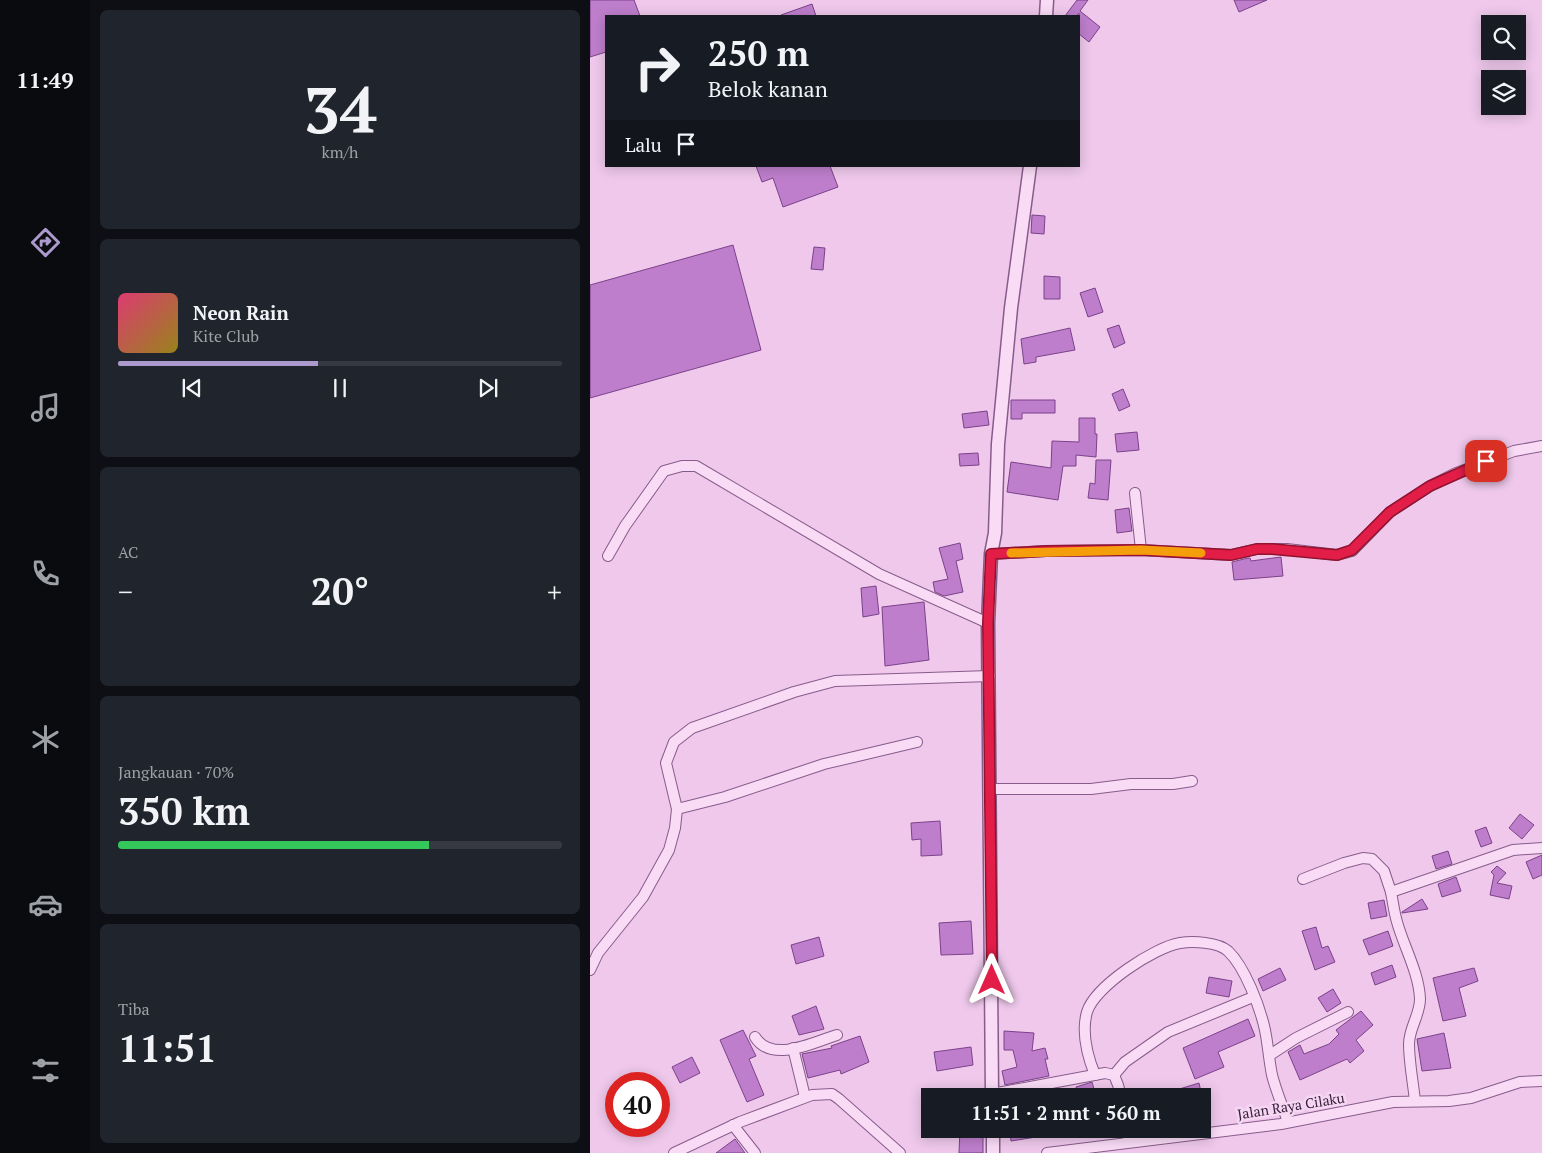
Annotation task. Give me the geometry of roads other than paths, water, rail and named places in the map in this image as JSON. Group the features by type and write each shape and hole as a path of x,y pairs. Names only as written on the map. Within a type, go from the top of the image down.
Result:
{"street":[{"path":"1046,15 1047,0"},
{"path":"992,1088 991,789 988,623 991,554 995,533 998,444 1009,327 1030,167"},
{"path":"991,554 1046,551 1141,550 1231,555 1257,549 1337,555 1352,550 1390,512 1430,486 1464,470 1514,451 1542,446"},
{"path":"608,556 625,526 664,472 682,466 696,466 879,574 988,623"},
{"path":"1135,493 1141,550"},
{"path":"590,970 598,953 648,890 669,850 675,828 677,809 666,763 674,742 692,728 794,692 835,681 990,676"},
{"path":"677,809 725,797 824,764 917,742"},
{"path":"991,789 1090,788 1131,784 1173,784 1192,781"},
{"path":"1391,892 1513,850 1542,848"},
{"path":"1304,879 1344,863 1363,858 1372,859 1384,870 1391,892 1396,922 1408,953 1420,999 1409,1044 1415,1101"},
{"path":"1095,1075 1088,1058 1085,1040 1088,1012 1093,1001 1119,975 1163,949 1179,943 1192,942 1214,945 1226,949 1236,959 1253,997 1265,1030 1272,1075 1288,1122"},
{"path":"1114,1075 1125,1062 1168,1032 1253,997"},
{"path":"1270,1055 1296,1038 1348,1012"},
{"path":"755,1037 764,1047 772,1050 792,1048 837,1035"},
{"path":"792,1048 805,1097"},
{"path":"1028,1088 1105,1073 1114,1075"},
{"path":"1114,1075 1119,1088"},
{"name":"Jalan Raya Cilaku","path":"1046,1153 1288,1122 1405,1100 1437,1102 1471,1098 1513,1084 1540,1080"},
{"path":"674,1153 733,1125 805,1097 824,1093 832,1094 900,1153"},
{"path":"733,1125 755,1153"},
{"path":"993,1138 993,1153"},
{"path":"1128,1138 1129,1142"}]}
